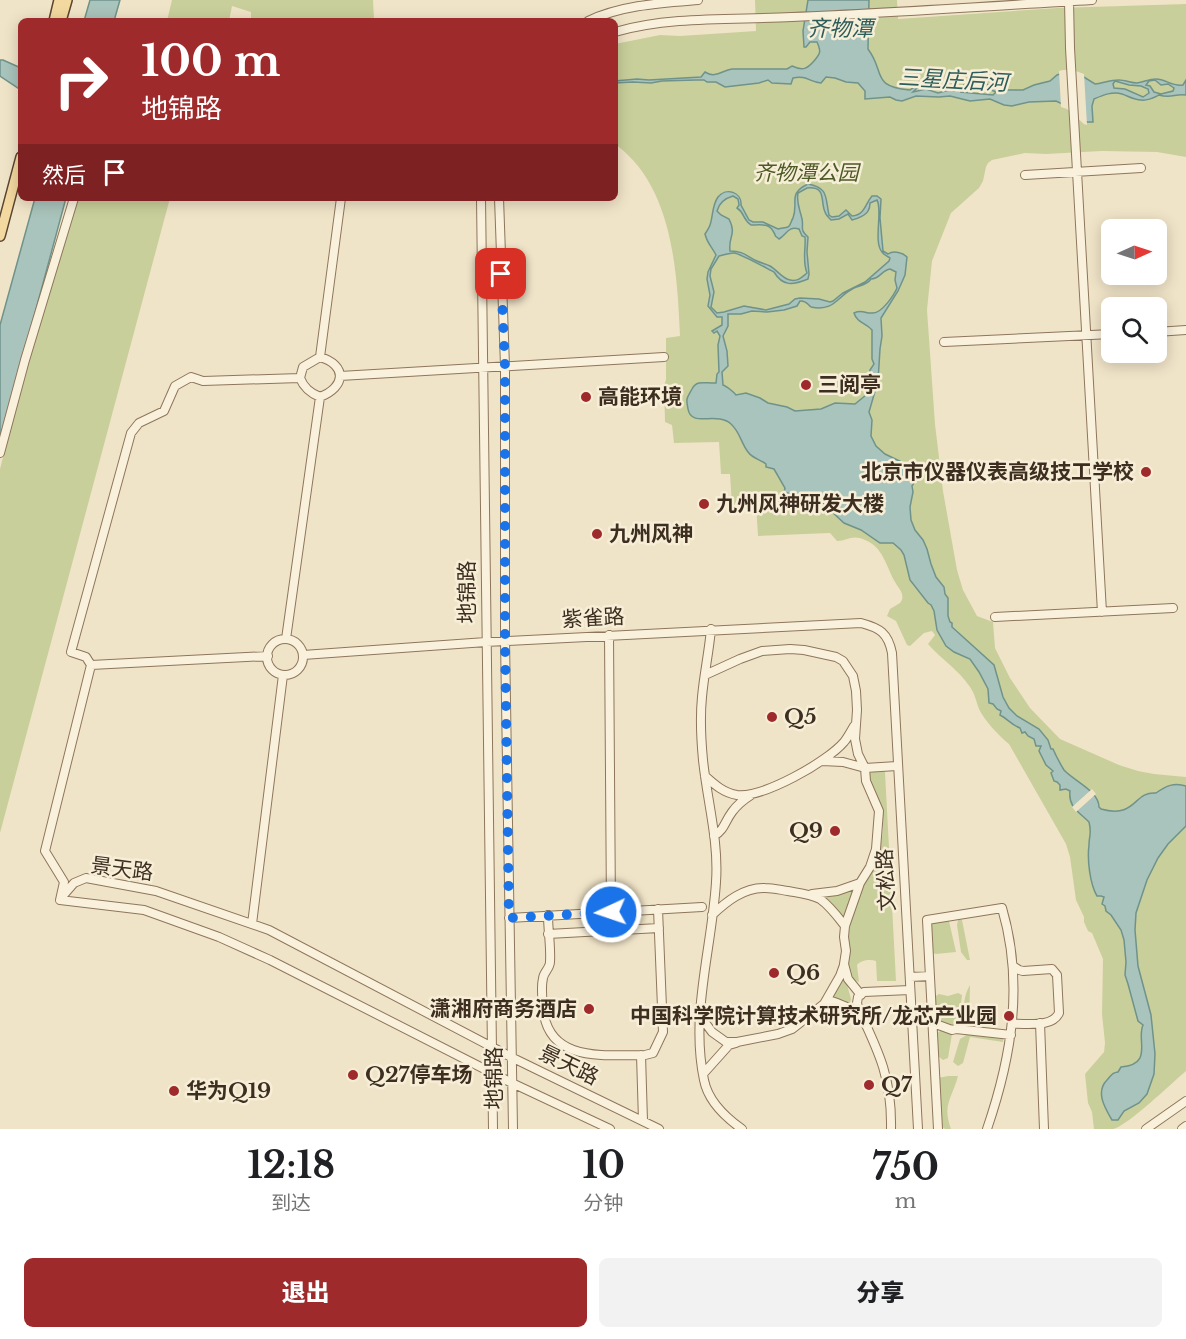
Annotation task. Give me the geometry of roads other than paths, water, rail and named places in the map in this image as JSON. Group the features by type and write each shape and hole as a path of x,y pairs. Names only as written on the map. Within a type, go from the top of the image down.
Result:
{"main road":[{"path":"55,18 59,0"},
{"path":"63,18 67,0"},
{"path":"0,236 18,168"}],"street":[{"path":"594,18 633,7 698,0"},
{"path":"618,31 668,22 882,13 1092,0"},
{"path":"1069,1 1102,612"},
{"path":"1025,175 1140,168"},
{"path":"0,453 25,360 73,201"},
{"path":"320,357 330,360 337,367 340,376 338,385 329,394 320,397 304,387 300,378 303,368 320,357 341,201"},
{"name":"地锦路","path":"481,201 493,1129"},
{"name":"地锦路","path":"499,201 505,366 505,640 513,1129"},
{"path":"1167,331 1186,330"},
{"path":"944,342 1101,334"},
{"path":"340,376 664,357"},
{"path":"60,900 64,882 45,851 91,665 86,657 71,652 131,433 139,423 164,411 176,386 191,376 203,381 300,378"},
{"path":"286,639 320,397"},
{"path":"995,617 1173,608"},
{"name":"紫雀路","path":"303,655 505,640 861,623 874,626 883,632"},
{"path":"711,629 710,650 701,699 701,724 705,776 716,854 716,881 698,1042 704,1083 711,1098 726,1118 742,1129"},
{"name":"文松路","path":"883,632 890,641 892,653 918,1129"},
{"path":"609,635 611,912"},
{"path":"286,639 297,644 303,655 298,670 283,675 270,666 268,656 276,642 286,639"},
{"path":"705,675 740,658 762,651 790,649 836,657 843,661 853,676 857,710 855,739 858,754 865,768 866,781 879,811 876,849 845,926 844,964 848,979 861,994"},
{"path":"91,665 268,656"},
{"path":"252,924 283,675"},
{"path":"705,776 726,792 736,795 754,793 822,761 845,741 855,724"},
{"path":"822,761 843,762 865,768 897,766"},
{"path":"714,836 722,831 733,810 754,793"},
{"name":"景天路","path":"60,900 74,883 86,878 156,891 269,930 491,1047 659,1129"},
{"path":"809,895 837,891 860,884"},
{"path":"712,915 738,895 759,888 809,895 820,899 845,926"},
{"name":"景天路","path":"60,900 144,910 219,937 270,960 512,1083 610,1129"},
{"path":"509,918 702,907"},
{"path":"938,1129 927,920 1002,908 1008,927 1013,966 1014,1007 1003,1080 987,1129"},
{"path":"548,915 550,965 543,978 542,995 545,1021 550,1033 567,1048 580,1053 641,1055 652,1053 663,1032 658,909"},
{"path":"548,934 659,928"},
{"path":"700,1015 718,1038 726,1042 778,1034 792,1029 827,1000 844,964"},
{"path":"1012,1024 1048,1023 1059,1013 1057,975 1052,969 1023,971 1013,966"},
{"path":"910,977 930,976"},
{"path":"891,1129 891,1099 885,1071 857,1003 858,997 864,992 910,990"},
{"path":"827,1000 859,1010"},
{"path":"933,1023 952,1030 1011,1035"},
{"path":"1040,1023 1044,1129"},
{"path":"703,1074 729,1046 737,1042"},
{"path":"641,1055 643,1121"},
{"path":"1146,1129 1186,1101"},
{"path":"1182,1129 1186,1126"}],"water":[{"path":"90,0 120,0 115,18 85,18"},
{"name":"齐物潭","path":"808,0 869,0 868,49 884,82 897,88 910,90 917,85 928,82 932,82 954,91 964,85 981,82 1002,90 1023,90 1050,81 1063,73 1079,74 1095,84 1113,80 1137,83 1156,79 1183,85 1186,80 1186,95 1159,95 1144,100 1119,93 1108,94 1094,99 1093,122 1086,122 1069,107 1056,101 1029,102 1012,106 990,99 970,101 950,96 916,96 902,101 890,97 865,99 865,91 858,83 826,77 821,83 798,77 793,78 791,84 772,83 768,80 725,87 716,82 704,80 618,83 618,81 637,79 701,77 705,72 712,75 732,69 787,69 792,66 804,68 809,66 820,50 817,42 810,42 804,47 803,31","holes":["1155,80 1161,85 1168,84 1174,88 1173,91 1161,94 1154,92 1150,86 1146,85 1149,81","1115,81 1141,86 1148,89 1149,93 1143,97 1125,89 1114,88","926,83 940,86 946,91 938,93 926,89 913,92","980,85 996,92 993,95 961,92 963,88"]},
{"path":"0,60 18,67 18,88 0,76"},
{"path":"808,184 820,188 825,194 829,215 832,217 839,216 846,210 852,216 860,214 872,196 877,196 881,199 883,251 888,254 898,252 907,257 905,275 881,318 882,336 878,381 869,412 872,420 871,436 876,446 885,454 908,465 913,476 911,520 927,549 936,577 944,587 952,627 994,665 1003,697 1009,708 1017,716 1039,729 1048,740 1064,770 1091,791 1101,809 1122,810 1143,796 1167,787 1186,786 1186,826 1158,858 1147,880 1136,913 1138,966 1151,1015 1155,1054 1154,1074 1147,1094 1139,1103 1124,1111 1118,1120 1112,1120 1102,1100 1103,1085 1121,1067 1131,1065 1141,1056 1143,1025 1138,1021 1125,975 1126,962 1121,930 1102,904 1104,897 1097,896 1091,879 1088,851 1089,822 1072,805 1070,791 1060,790 1060,785 1054,781 1051,773 1053,771 1046,765 1039,751 1041,746 1036,746 1034,739 1025,732 1022,733 1020,728 1000,715 1001,711 989,703 988,689 970,659 946,646 937,630 931,605 910,580 901,550 893,543 880,543 861,530 844,523 831,511 824,510 823,503 783,503 794,495 784,492 785,488 774,469 766,467 766,464 750,454 731,424 725,420 699,419 690,415 687,399 694,386 699,383 716,383 719,372 720,336 717,331 714,333 712,331 722,325 722,317 717,317 708,306 710,295 707,279 716,255 705,234 710,225 716,200 725,192 733,192 739,197 749,220 763,222 778,229 790,225 795,212 796,195 802,188","holes":["807,188 818,189 822,195 825,213 831,220 848,214 852,220 859,218 870,208 870,203 877,200 879,247 890,258 889,261 865,282 830,302 800,298 789,304 766,310 744,306 717,313 711,307 714,292 710,276 711,269 719,256 737,254 774,272 785,282 798,283 808,279 808,237 803,230 798,193","733,196 738,199 737,208 751,225 769,227 779,239 790,230 799,229 805,237 804,259 807,273 802,278 787,279 770,266 742,253 730,251 731,224 729,219 717,211 723,201","887,270 896,272 897,288 884,307 876,312 854,313 857,319 872,330 874,364 870,370 870,382 865,390 866,395 855,404 835,403 821,409 795,411 768,403 746,393 736,395 723,385 722,372 728,366 723,336 728,326 728,314 784,310 797,306 800,301 811,307 825,307 848,291 866,284"]},
{"path":"34,201 65,201 0,443 0,325"}],"place":[{"name":"三阅亭","path":"806,385"},
{"name":"高能环境","path":"586,397"},
{"name":"北京市仪器仪表高级技工学校","path":"1146,472"},
{"name":"九州风神研发大楼","path":"704,504"},
{"name":"九州风神","path":"597,534"},
{"name":"Q5","path":"772,717"},
{"name":"Q9","path":"835,831"},
{"name":"Q6","path":"774,973"},
{"name":"潇湘府商务酒店","path":"589,1009"},
{"name":"中国科学院计算技术研究所/龙芯产业园","path":"1009,1016"},
{"name":"Q27停车场","path":"353,1075"},
{"name":"Q7","path":"869,1085"},
{"name":"华为Q19","path":"174,1091"}],"water label":[{"name":"三星庄后河","path":"953,80"}],"park label":[{"name":"齐物潭公园","path":"806,173"}]}
